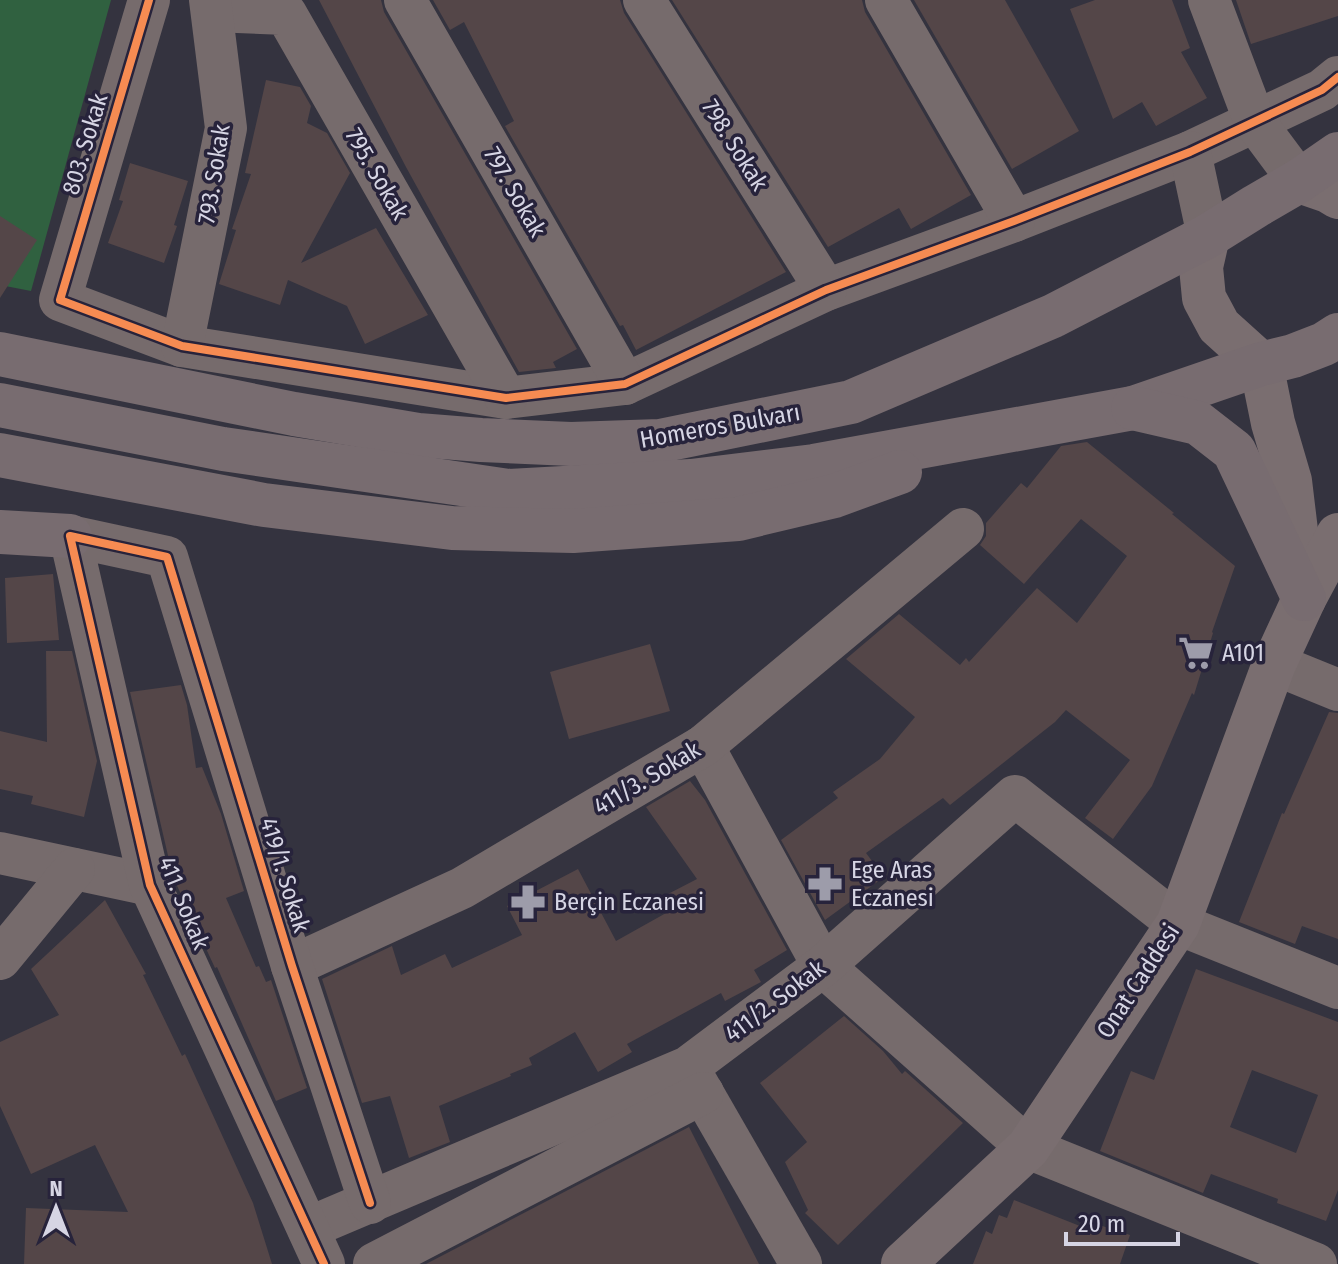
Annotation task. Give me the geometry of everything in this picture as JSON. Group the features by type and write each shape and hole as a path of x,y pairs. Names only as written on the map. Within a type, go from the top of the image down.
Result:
{"main road":[{"name":"Homeros Bulvarı","path":"0,354 294,414 418,435 571,444 660,441 851,402 1053,316 1208,236 1256,206 1319,189 1338,154"},
{"path":"1208,236 1201,267 1204,298 1219,326 1261,364 1273,423 1290,481 1304,599"},
{"name":"Homeros Bulvarı","path":"0,405 255,455 509,491 691,481 814,466 1133,408 1293,356 1338,335"},
{"path":"1133,408 1198,423 1234,451 1304,599"},
{"path":"0,455 264,505 452,528 573,531 738,519 834,496 1022,428"},
{"path":"0,532 70,536"},
{"name":"Onat Caddesi","path":"903,1264 1028,1148 1178,924 1274,664 1338,535"}],"street":[{"name":"803. Sokak","path":"149,0 60,300 182,346"},
{"name":"797. Sokak","path":"405,0 625,384"},
{"name":"798. Sokak","path":"644,0 826,290"},
{"path":"886,0 1014,221"},
{"path":"1209,0 1255,122 1319,189"},
{"name":"793. Sokak","path":"182,346 226,128 211,5"},
{"name":"795. Sokak","path":"211,5 286,14 506,398"},
{"path":"182,346 506,398 625,384 826,290 1190,152 1322,90 1338,77"},
{"path":"1190,152 1208,236"},
{"name":"411/3. Sokak","path":"292,966 462,888 703,746 963,529"},
{"name":"419/1. Sokak","path":"70,536 167,557 292,966 370,1203"},
{"name":"411. Sokak","path":"70,536 150,885 316,1246"},
{"path":"1274,664 1338,690"},
{"path":"703,746 823,966 1028,1148 1316,1264"},
{"name":"411/2. Sokak","path":"316,1246 370,1203 696,1080 1015,796 1178,924"},
{"path":"0,853 150,885"},
{"path":"0,959 74,869"},
{"path":"1178,924 1338,988"},
{"path":"374,1264 696,1080 801,1264"}],"green space":[{"path":"0,0 111,0 31,291 0,285"}],"building":[{"path":"319,0 381,0 384,12 577,349 553,362 556,368 519,372 406,167"},
{"path":"433,0 620,0 624,13 786,272 636,350 505,126 514,121 464,22 450,30"},
{"path":"672,0 862,0 865,12 971,195 911,229 899,208 828,247"},
{"path":"914,0 1005,0 1079,131 1012,169"},
{"path":"1095,0 1172,0 1190,48 1181,52 1207,98 1156,126 1142,102 1113,119 1070,9"},
{"path":"1236,0 1338,0 1338,16 1251,44"},
{"path":"266,80 300,87 311,106 307,123 327,133 350,173 301,263 376,228 428,315 365,344 347,306 288,280 280,305 219,284 236,230 232,229 251,174 245,173"},
{"path":"130,163 188,181 164,263 108,243 123,201 119,200"},
{"path":"0,216 37,240 0,298"},
{"path":"1087,442 1235,566 1194,695 1192,693 1152,786 1113,839 1085,818 1130,760 1066,710 950,805 943,798 866,853 884,877 825,920 781,840 838,798 833,792 880,759 915,717 846,659 899,614 960,665 966,658 969,662 1037,588 1077,623 1127,556 1081,519 1024,584 980,545 986,536 986,523 1021,483 1027,488 1061,446"},
{"path":"53,574 59,640 7,643 5,578"},
{"path":"650,644 670,711 569,739 550,672"},
{"path":"46,651 72,651 97,761 84,817 31,804 33,796 0,789 0,731 47,742"},
{"path":"181,685 196,768 202,767 221,814 244,891 226,898 256,967 259,966 266,982 271,980 307,1088 276,1101 173,877 130,692"},
{"path":"1329,712 1338,713 1338,939 1302,926 1295,944 1239,922 1282,813"},
{"path":"690,781 705,800 787,950 754,970 761,982 725,1001 721,993 627,1044 632,1052 598,1072 575,1032 529,1058 532,1065 439,1106 450,1142 409,1158 390,1096 362,1103 322,979 392,946 401,975 445,954 452,968 522,935 507,906 578,869 616,941 675,908 668,894 697,879 646,807"},
{"path":"105,900 146,974 143,975 182,1056 185,1054 253,1203 272,1264 24,1264 26,1208 128,1212 95,1145 31,1174 0,1106 0,1042 59,1015 31,969"},
{"path":"1196,969 1338,1022 1338,1190 1326,1221 1211,1174 1203,1193 1100,1151 1131,1071 1154,1080","holes":["1252,1070 1318,1095 1296,1153 1230,1127"]},
{"path":"844,1016 883,1051 902,1074 905,1071 963,1123 838,1245 805,1213 808,1210 785,1162 807,1142 760,1083"},
{"path":"689,1127 759,1264 426,1264"},
{"path":"1014,1200 1085,1228 1087,1221 1130,1235 1120,1264 973,1264 986,1231 992,1234 999,1215 1007,1218"}],"cycle path":[{"path":"149,0 60,300 182,346 506,398 625,384 826,290 1190,152 1322,90 1338,77"},
{"path":"324,1264 150,885 70,536 167,557 292,966 370,1203"}],"place":[{"name":"A101","path":"1196,653"},
{"name":"Ege Aras Eczanesi","path":"825,884"},
{"name":"Berçin Eczanesi","path":"528,902"}]}
